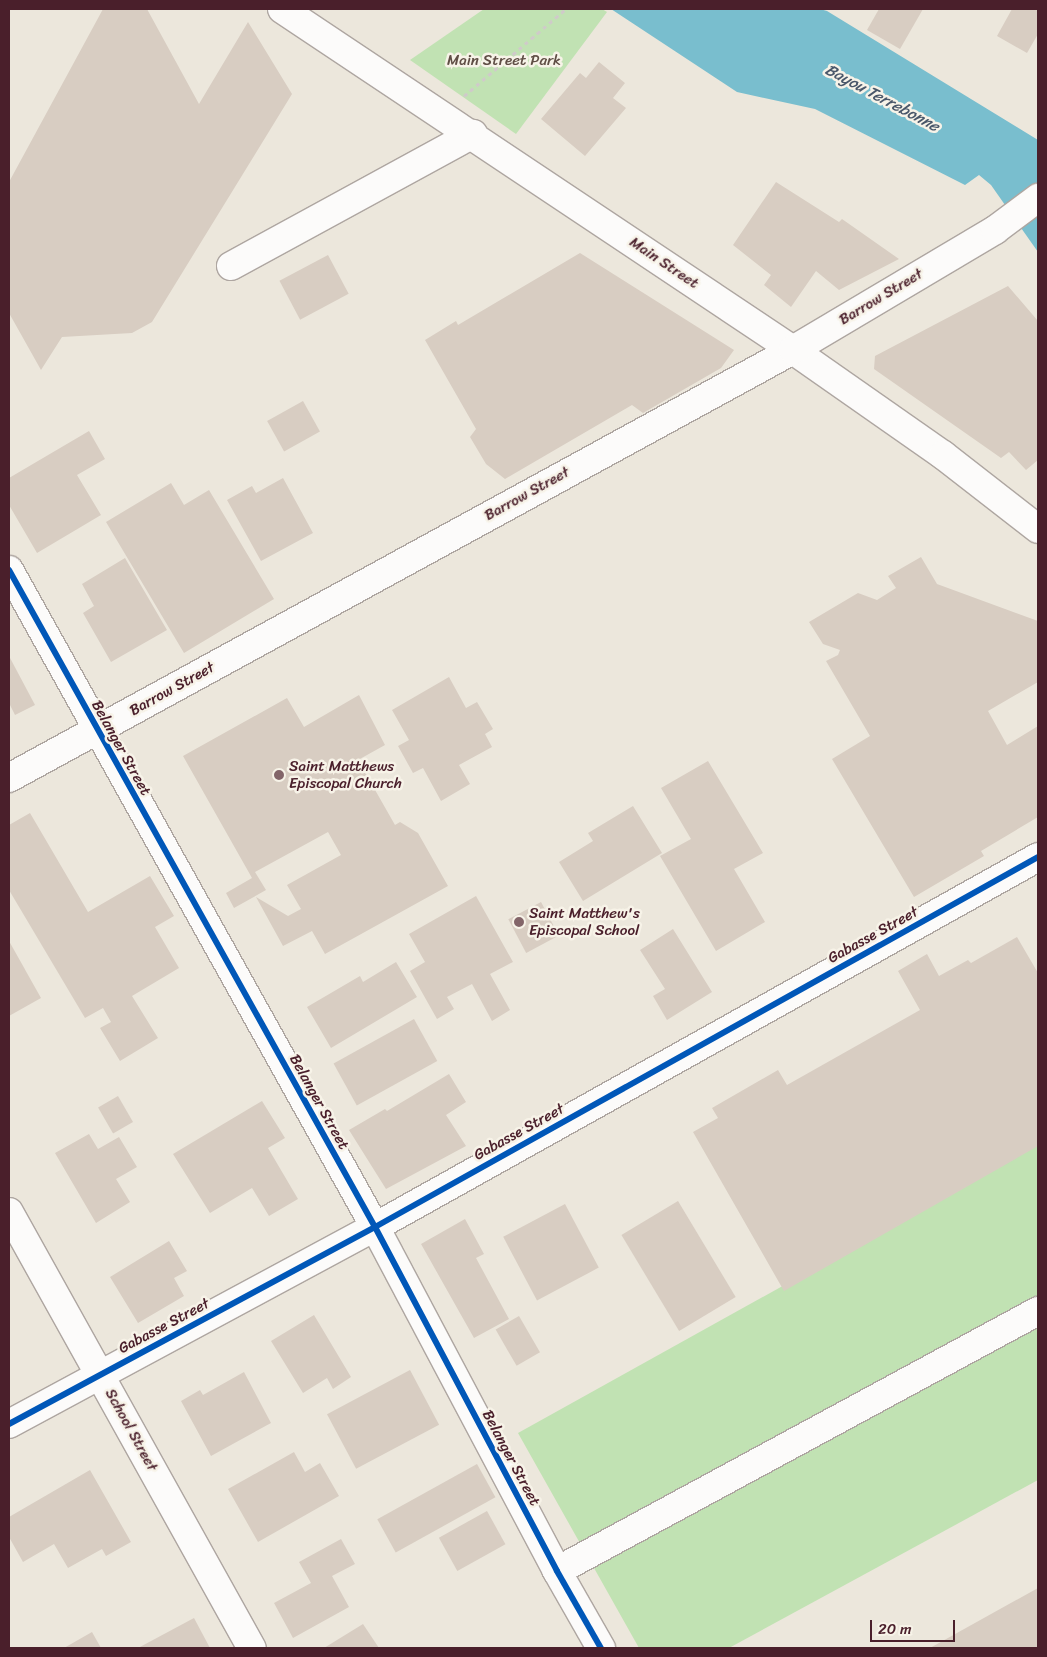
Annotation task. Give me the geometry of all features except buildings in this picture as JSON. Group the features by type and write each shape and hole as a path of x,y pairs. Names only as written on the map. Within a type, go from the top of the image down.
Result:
{"street":[{"name":"Main Street","path":"282,9 473,134 793,350 943,455 1038,529"},
{"path":"231,266 473,134"},
{"name":"Barrow Street","path":"9,778 793,350 995,230 1038,198"},
{"name":"Belanger Street","path":"9,570 96,730 375,1227 557,1571 601,1648"},
{"name":"Gabasse Street","path":"9,1424 375,1227 1038,857"},
{"name":"School Street","path":"9,1212 252,1648"},
{"path":"557,1571 1038,1311"}],"path":[{"path":"442,114 566,9"}],"green space":[{"name":"Main Street Park","path":"484,9 602,9 607,12 516,134 410,60"},
{"path":"1038,1144 1038,1480 729,1648 639,1648 518,1433"}],"water":[{"name":"Bayou Terrebonne","path":"611,9 820,9 827,11 1038,140 1038,252 991,185 979,175 965,185 815,109 737,92"}],"cycle path":[{"path":"9,570 375,1227 557,1571 601,1648"},
{"path":"9,1424 375,1227 1038,857"}],"place":[{"name":"Saint Matthews Episcopal Church","path":"279,775"},
{"name":"Saint Matthew's Episcopal School","path":"519,922"}]}
